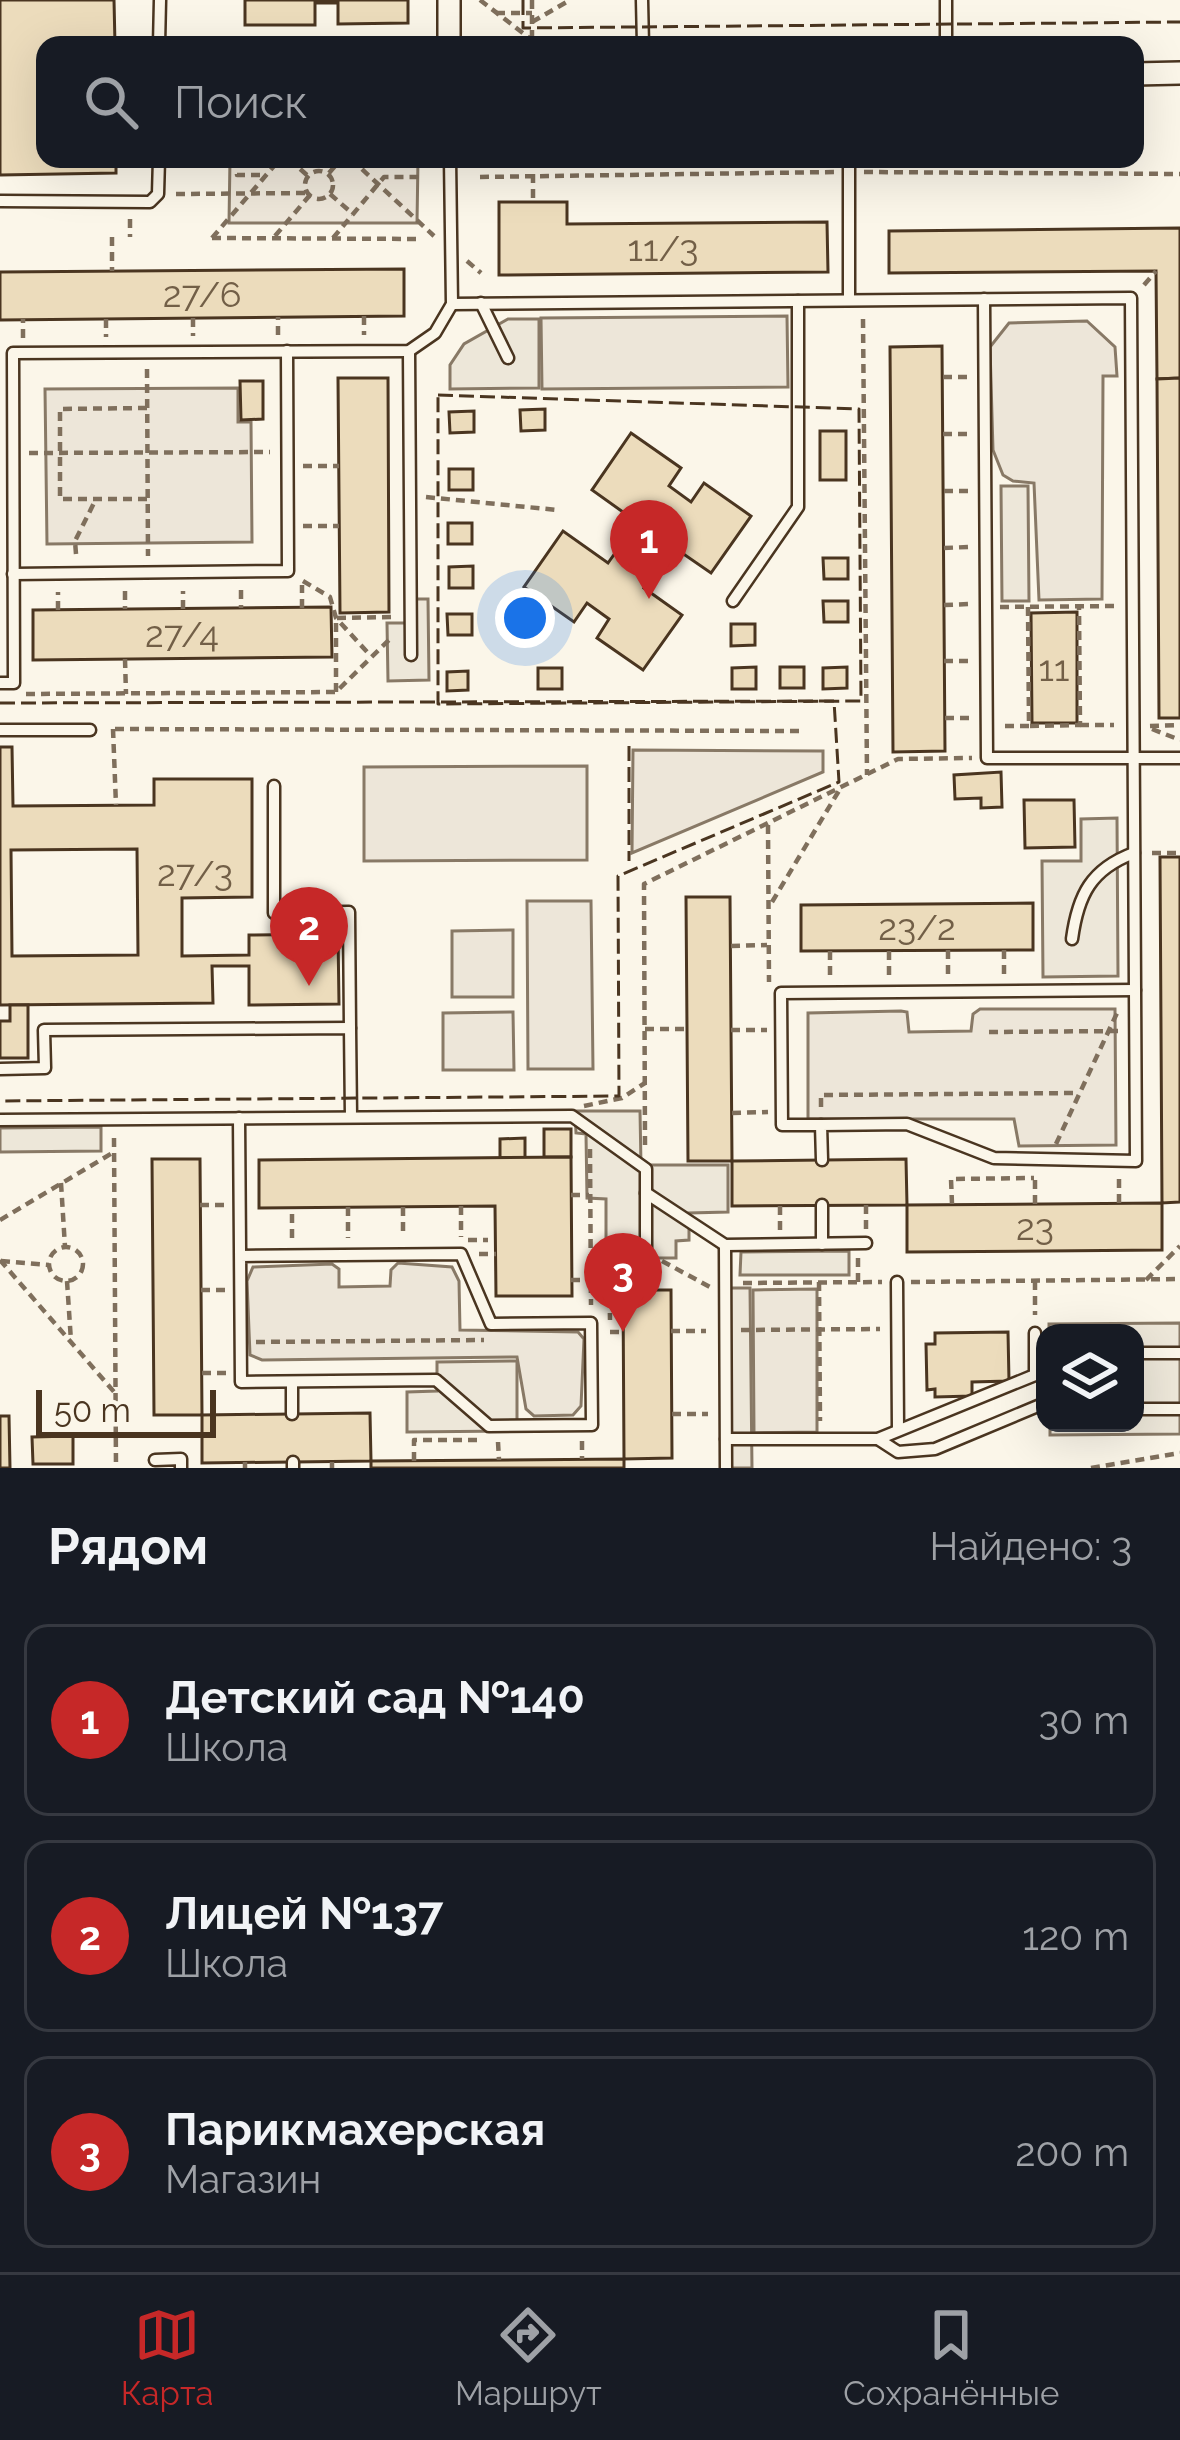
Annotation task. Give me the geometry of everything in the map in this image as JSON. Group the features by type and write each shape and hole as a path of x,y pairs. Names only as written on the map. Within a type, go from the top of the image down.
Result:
{"street":[{"path":"449,0 449,36"},
{"path":"1144,74 1180,73"}],"lane":[{"path":"159,36 160,0"},
{"path":"642,0 643,36"},
{"path":"946,0 946,36"},
{"path":"0,201 149,202 158,194 159,168"},
{"path":"0,683 14,683 13,352 409,351 435,333 452,304 450,168"},
{"path":"849,168 856,300"},
{"path":"452,304 1130,298 1136,990 1136,1161 994,1158 907,1124 782,1125 781,993 1136,990"},
{"path":"984,299 987,758 1180,758"},
{"path":"733,602 798,507 798,301"},
{"path":"481,303 508,358"},
{"path":"14,574 288,571 282,348"},
{"path":"409,351 411,655"},
{"path":"0,730 90,730"},
{"path":"274,786 274,913 350,912 351,1118"},
{"path":"1072,939 1077,903 1094,876 1135,853"},
{"path":"0,1069 45,1068 44,1030 350,1028"},
{"path":"0,1120 572,1116 646,1169 646,1252"},
{"path":"239,1118 240,1342 241,1382 436,1380 490,1426 592,1425 591,1323 491,1324 461,1255 240,1256"},
{"path":"821,1125 821,1160"},
{"path":"646,1193 725,1244 866,1243"},
{"path":"822,1205 822,1244"},
{"path":"725,1244 727,1468"},
{"path":"897,1282 898,1429"},
{"path":"726,1438 878,1439 1036,1375 1035,1333"},
{"path":"1144,1353 1180,1353"},
{"path":"292,1382 292,1414"},
{"path":"878,1439 898,1452 935,1449 1036,1407"},
{"path":"1144,1409 1180,1408"},
{"path":"155,1460 181,1459 181,1468"}],"path":[{"path":"480,0 527,36"},
{"path":"532,0 532,36"},
{"path":"532,22 570,0"},
{"path":"496,13 532,13"},
{"path":"237,168 237,175 266,175"},
{"path":"272,168 212,238 421,239"},
{"path":"273,238 309,194 308,176 299,168"},
{"path":"308,176 328,174 333,168"},
{"path":"361,168 421,226 481,273"},
{"path":"533,168 533,202"},
{"path":"328,174 329,194"},
{"path":"333,238 384,177 420,178"},
{"path":"158,194 329,194 353,214"},
{"path":"112,237 112,271"},
{"path":"1139,291 1156,271"},
{"path":"856,300 867,775"},
{"path":"364,316 364,343"},
{"path":"278,317 282,348"},
{"path":"193,318 193,345"},
{"path":"23,319 23,347"},
{"path":"106,319 106,346"},
{"path":"147,352 148,572"},
{"path":"943,377 968,377"},
{"path":"147,408 60,409 60,499 148,499"},
{"path":"943,434 968,434"},
{"path":"13,454 288,452"},
{"path":"287,466 339,466"},
{"path":"944,491 969,491"},
{"path":"410,495 557,510"},
{"path":"76,573 75,541 96,499"},
{"path":"288,526 339,526"},
{"path":"944,548 969,548"},
{"path":"288,571 330,597 336,617 337,692"},
{"path":"302,585 302,608"},
{"path":"125,586 125,609"},
{"path":"183,586 183,609"},
{"path":"241,586 241,608"},
{"path":"58,587 58,610"},
{"path":"944,604 969,604"},
{"path":"986,608 1133,606"},
{"path":"1028,607 1029,726"},
{"path":"1079,607 1080,725"},
{"path":"336,617 411,622"},
{"path":"336,617 370,656"},
{"path":"14,694 337,692 411,622"},
{"path":"125,659 126,694"},
{"path":"944,661 970,661"},
{"path":"89,694 90,730 803,731"},
{"path":"945,718 970,718"},
{"path":"987,726 1133,725"},
{"path":"1180,725 1142,726 1180,740"},
{"path":"115,729 116,806"},
{"path":"646,1169 644,884 898,759 987,758"},
{"path":"768,824 769,907 840,788"},
{"path":"1135,853 1180,853"},
{"path":"731,946 769,945"},
{"path":"948,950 948,982"},
{"path":"1004,950 1004,981"},
{"path":"830,951 830,983"},
{"path":"889,951 889,982"},
{"path":"1048,1159 1107,1031 1136,990"},
{"path":"645,1029 686,1029"},
{"path":"731,1030 769,1030"},
{"path":"989,1032 1136,1031"},
{"path":"572,1108 622,1098 645,1083"},
{"path":"821,1095 1079,1093"},
{"path":"732,1113 770,1112"},
{"path":"114,1119 116,1468"},
{"path":"590,1128 591,1323"},
{"path":"0,1220 114,1152"},
{"path":"1035,1178 1035,1204"},
{"path":"1119,1178 1119,1203"},
{"path":"951,1179 952,1204"},
{"path":"61,1183 65,1247"},
{"path":"571,1196 591,1196"},
{"path":"200,1205 232,1205"},
{"path":"461,1206 461,1255"},
{"path":"403,1207 403,1240"},
{"path":"292,1208 292,1241"},
{"path":"348,1208 348,1241"},
{"path":"1146,1280 1180,1246"},
{"path":"65,1247 77,1252 83,1263 79,1276 67,1281 55,1276 49,1265 53,1253 65,1247"},
{"path":"591,1253 646,1252 725,1290 819,1282 1180,1279"},
{"path":"1,1261 115,1393"},
{"path":"1,1261 49,1265"},
{"path":"572,1280 591,1280"},
{"path":"67,1281 71,1342"},
{"path":"1035,1281 1035,1333"},
{"path":"819,1282 820,1439"},
{"path":"201,1290 232,1290"},
{"path":"671,1331 898,1329"},
{"path":"610,1331 623,1332"},
{"path":"240,1342 498,1340"},
{"path":"202,1373 241,1373"},
{"path":"672,1414 726,1414"},
{"path":"498,1439 499,1460"},
{"path":"582,1439 582,1459"},
{"path":"413,1440 414,1461"},
{"path":"1090,1468 1180,1453"}],"shaded area":[{"path":"230,168 418,168 417,223 229,223"},
{"path":"787,316 788,387 542,389 541,318"},
{"path":"508,319 539,319 539,388 450,389 450,365 464,344"},
{"path":"1087,321 1115,347 1117,376 1103,376 1102,599 1039,600 1034,483 1003,475 993,450 990,347 1009,323"},
{"path":"238,388 238,422 251,422 252,542 47,544 45,389"},
{"path":"1001,486 1028,486 1029,601 1002,601"},
{"path":"406,599 428,599 429,680 388,681 387,623 406,623"},
{"path":"633,750 823,751 823,772 632,853"},
{"path":"587,766 587,860 364,861 364,767"},
{"path":"1117,818 1118,976 1043,977 1042,861 1081,861 1081,819"},
{"path":"527,901 591,901 593,1069 528,1069"},
{"path":"513,930 513,997 452,997 452,931"},
{"path":"980,1009 1115,1009 1116,1145 1019,1146 1014,1119 808,1119 808,1013 901,1011 907,1012 909,1032 971,1031 973,1014"},
{"path":"513,1012 514,1070 443,1070 443,1013"},
{"path":"575,1111 640,1111 641,1165 728,1165 728,1212 689,1213 689,1240 676,1241 676,1258 606,1258 606,1199 587,1198 586,1134 576,1133"},
{"path":"101,1127 101,1151 0,1152 0,1128"},
{"path":"849,1251 849,1275 740,1275 741,1252"},
{"path":"398,1263 452,1267 459,1281 460,1330 578,1332 584,1339 581,1406 573,1415 534,1416 526,1409 517,1357 262,1360 250,1355 247,1281 253,1267 332,1264 339,1269 339,1287 390,1286 391,1270"},
{"path":"729,1288 750,1288 752,1468 730,1468"},
{"path":"817,1289 817,1432 754,1433 753,1290"},
{"path":"1180,1323 1180,1434 1050,1435 1144,1432 1144,1324 1049,1324"},
{"path":"517,1361 517,1431 407,1432 407,1392 437,1391 437,1362"}],"building":[{"path":"0,0 114,0 115,36 36,36 36,168 116,168 116,173 0,175"},
{"path":"245,0 408,0 408,23 338,24 338,3 315,3 315,25 245,25"},
{"path":"499,202 567,202 567,224 827,222 828,272 499,275"},
{"path":"1180,228 1180,378 1157,379 1156,271 889,273 889,231"},
{"path":"404,269 404,316 0,320 0,272"},
{"path":"942,346 945,751 893,752 890,347"},
{"path":"338,378 388,378 389,612 340,613"},
{"path":"1180,378 1180,718 1159,718 1157,379"},
{"path":"240,381 263,381 263,419 241,420"},
{"path":"545,409 545,430 521,431 520,410"},
{"path":"474,411 474,432 450,433 449,412"},
{"path":"820,431 846,431 846,480 820,480"},
{"path":"631,433 681,468 669,486 691,502 704,483 751,516 711,573 672,546 644,588 682,615 643,670 597,638 609,619 587,603 574,622 524,587 563,531 608,563 637,522 592,490"},
{"path":"449,469 473,469 473,490 449,490"},
{"path":"448,523 472,523 472,544 448,544"},
{"path":"823,558 848,558 848,579 824,579"},
{"path":"473,566 473,588 449,588 449,567"},
{"path":"823,601 848,601 848,622 824,622"},
{"path":"331,607 332,657 33,660 33,610"},
{"path":"1077,612 1077,723 1032,723 1031,613"},
{"path":"447,614 472,614 472,635 448,635"},
{"path":"731,624 755,624 755,645 731,646"},
{"path":"756,667 756,689 732,689 732,668"},
{"path":"780,667 804,667 804,688 780,688"},
{"path":"847,667 847,688 823,689 823,668"},
{"path":"538,668 562,668 562,689 538,689"},
{"path":"468,671 468,690 447,691 447,672"},
{"path":"0,747 12,747 13,806 154,805 154,779 252,779 252,897 182,898 182,956 249,955 249,935 338,934 339,1004 249,1005 249,966 212,966 213,1003 0,1005","holes":["137,849 138,955 12,956 11,850"]},
{"path":"1001,772 1002,807 981,808 981,798 955,799 954,775"},
{"path":"1024,800 1074,800 1075,847 1025,848"},
{"path":"1160,857 1180,857 1180,1202 1162,1203"},
{"path":"686,897 730,897 732,1161 688,1161"},
{"path":"1033,903 1033,950 801,951 801,905"},
{"path":"10,1005 28,1005 28,1058 0,1058 0,1021 10,1021"},
{"path":"544,1129 571,1129 571,1157 544,1157"},
{"path":"525,1138 525,1158 500,1158 500,1139"},
{"path":"571,1157 572,1296 496,1296 495,1206 259,1208 259,1160"},
{"path":"152,1159 200,1159 202,1415 154,1415"},
{"path":"906,1159 907,1205 732,1206 732,1161"},
{"path":"1162,1203 1162,1250 907,1252 907,1205"},
{"path":"623,1290 671,1290 672,1458 624,1459"},
{"path":"1008,1332 1009,1381 972,1382 972,1396 935,1397 935,1389 927,1390 926,1344 935,1344 935,1333"},
{"path":"370,1413 371,1461 202,1463 202,1415"},
{"path":"0,1416 9,1416 10,1468 0,1468"},
{"path":"73,1436 73,1464 33,1464 32,1437"},
{"path":"624,1459 624,1468 371,1468 371,1461"}],"fence":[{"path":"523,0 523,28 1180,22"},
{"path":"438,395 859,409 861,701 438,704 438,395"},
{"path":"0,703 834,701 839,782 618,876 619,1096 0,1101"},
{"path":"629,746 629,861"}],"place":[{"name":"Детский сад №140","path":"649,599"},
{"name":"Лицей №137","path":"309,986"},
{"name":"Парикмахерская","path":"623,1332"}]}
